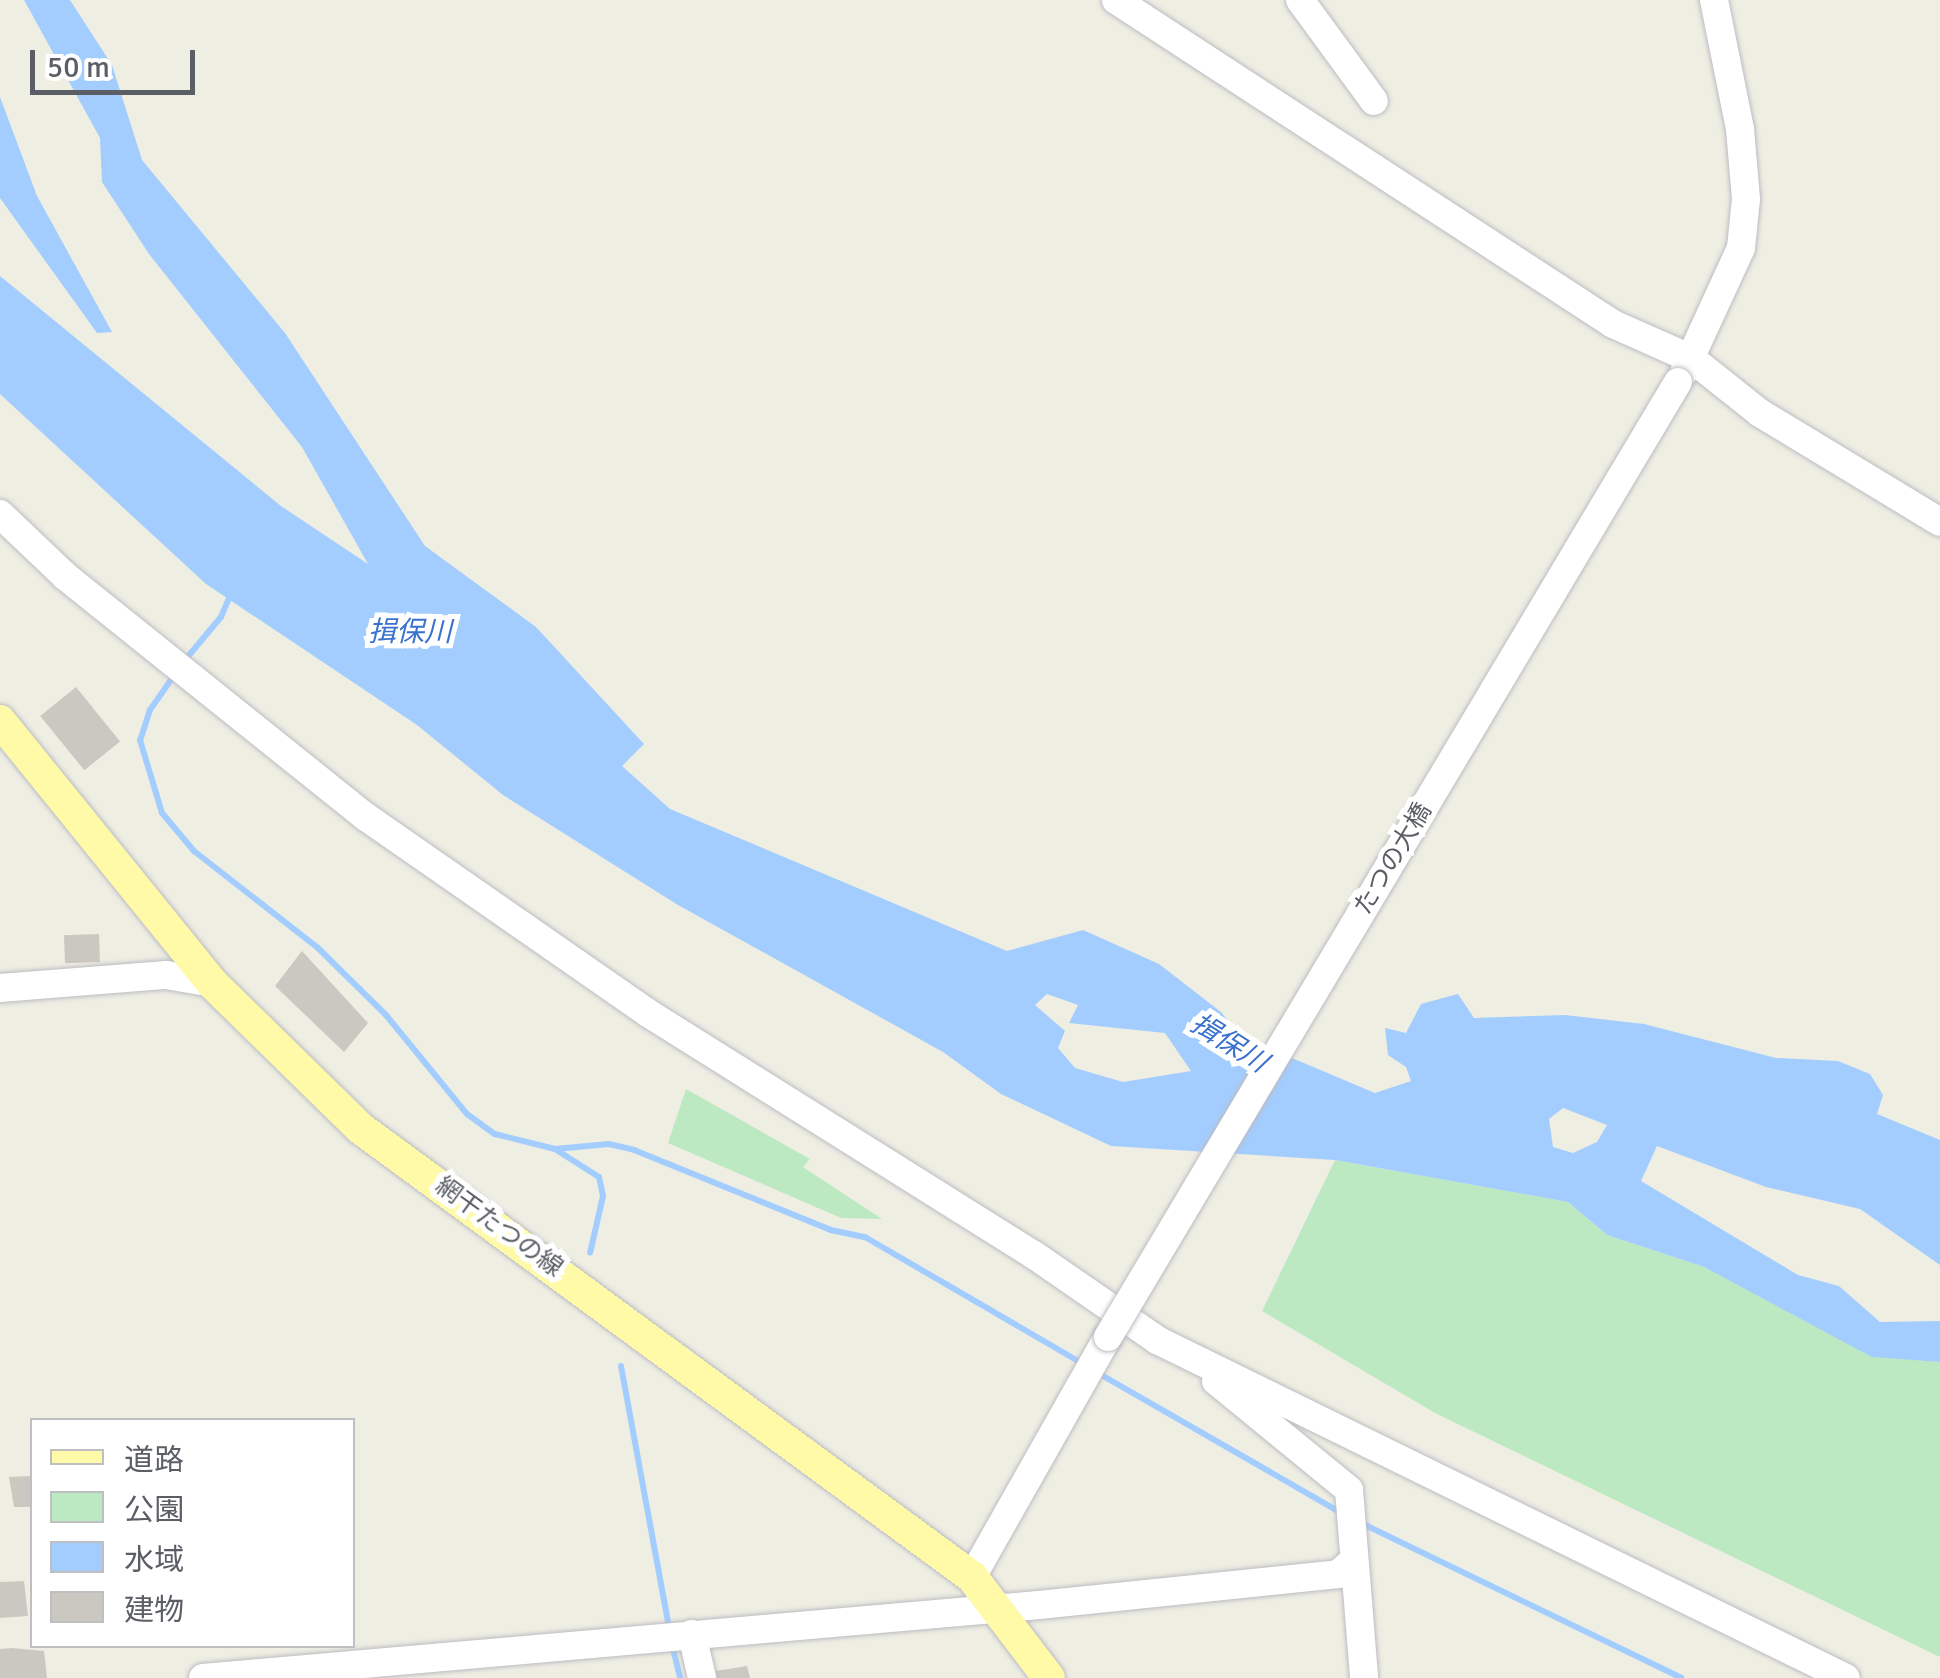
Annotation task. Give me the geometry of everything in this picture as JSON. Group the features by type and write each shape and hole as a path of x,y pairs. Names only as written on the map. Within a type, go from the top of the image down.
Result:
{"main road":[{"name":"網干たつの線","path":"0,721 212,982 360,1128 972,1577 1048,1678"}],"street":[{"path":"1116,0 1685,370 1940,522"},
{"path":"1300,0 1374,101"},
{"name":"たつの大橋","path":"972,1577 1108,1337 1685,370 1741,248 1746,199 1740,129 1714,0"},
{"path":"0,514 235,717 501,914 1192,1361 1349,1490 1364,1678"},
{"path":"0,988 166,975 212,982"},
{"path":"1192,1361 1285,1400 1846,1678"},
{"path":"203,1678 1338,1574 1352,1562"},
{"path":"692,1634 702,1678"}],"green space":[{"path":"686,1089 810,1159 803,1167 882,1219 841,1218 668,1143"},
{"path":"1335,1160 1568,1202 1607,1235 1704,1267 1872,1356 1940,1362 1940,1657 1435,1413 1262,1311"}],"water":[{"name":"揖保川","path":"24,0 70,0 112,65 142,160 285,333 425,546 536,627 644,744 622,766 670,809 1007,951 1083,930 1159,964 1221,1012 1240,1036 1375,1093 1411,1081 1406,1067 1388,1055 1385,1028 1406,1033 1421,1004 1458,994 1474,1018 1565,1015 1644,1024 1776,1058 1838,1061 1870,1074 1883,1095 1877,1114 1940,1140 1940,1265 1860,1209 1766,1187 1657,1146 1641,1181 1798,1275 1839,1286 1880,1322 1940,1321 1940,1362 1872,1357 1704,1267 1607,1235 1568,1202 1335,1160 1111,1146 1001,1094 943,1052 678,905 503,795 417,725 206,584 0,394 0,276 281,506 368,564 302,447 149,254 102,182 100,138","holes":["1047,994 1078,1005 1069,1023 1165,1033 1191,1071 1123,1082 1075,1068 1058,1048 1065,1031 1035,1005","1563,1108 1607,1125 1597,1142 1573,1153 1553,1147 1549,1119"]},
{"path":"0,97 37,196 112,332 97,333 0,198"}],"building":[{"path":"76,687 120,741 84,770 40,716"},
{"path":"99,934 100,962 65,963 64,935"},
{"path":"302,951 368,1023 344,1052 275,986"},
{"path":"30,1476 30,1507 14,1507 9,1477"},
{"path":"24,1581 28,1616 0,1618 0,1582"},
{"path":"0,1649 44,1651 47,1678 0,1678"},
{"path":"747,1666 750,1678 717,1678 716,1671"}],"waterway":[{"path":"185,660 221,617 231,593"},
{"path":"175,674 150,710 140,740 162,813 194,851 317,947 386,1015 467,1114 495,1134 555,1149 599,1177 603,1196 590,1253"},
{"path":"555,1149 609,1144 634,1150 831,1230 865,1237 1083,1364"},
{"path":"621,1366 669,1628"},
{"path":"1098,1373 1343,1514"},
{"path":"1359,1522 1681,1678"},
{"path":"672,1645 680,1678"}]}
